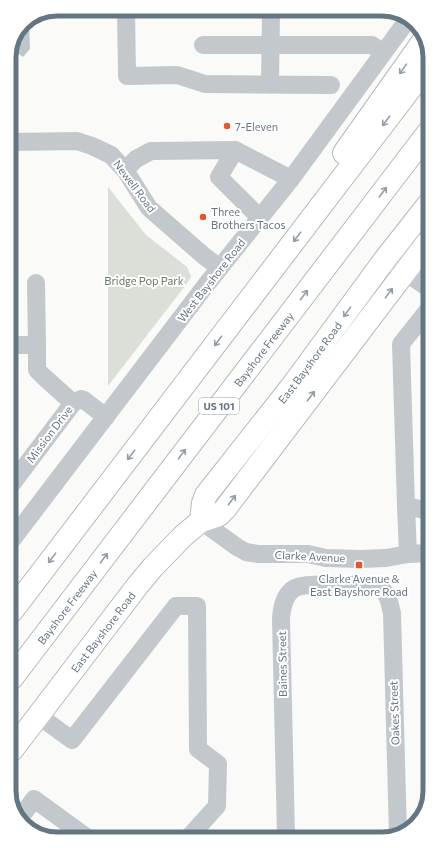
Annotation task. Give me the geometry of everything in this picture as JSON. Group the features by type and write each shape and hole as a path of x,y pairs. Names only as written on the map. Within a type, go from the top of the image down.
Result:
{"main road":[{"path":"321,206 330,172 421,44"},
{"path":"16,606 423,72"},
{"name":"Bayshore Freeway","path":"16,673 423,139"},
{"name":"East Bayshore Road","path":"201,521 203,503 206,495 292,386 423,211"},
{"name":"East Bayshore Road","path":"16,745 138,585 167,552 201,521 219,515 225,509 419,260"}],"street":[{"path":"126,16 127,76 177,75 205,84 332,85"},
{"path":"270,85 271,16"},
{"name":"West Bayshore Road","path":"16,534 220,268 291,178 406,23"},
{"path":"203,45 372,45 384,53"},
{"name":"Newell Road","path":"16,142 77,142 92,146 111,155 125,170 149,208 220,268"},
{"path":"235,150 219,178 260,218"},
{"path":"125,170 136,159 151,151 235,150 291,178"},
{"path":"392,251 419,260 423,272"},
{"name":"Mission Drive","path":"36,283 37,370 73,403"},
{"path":"408,554 402,344 423,317"},
{"path":"16,345 37,345"},
{"name":"Mission Drive","path":"16,478 73,403 81,399 84,400 106,417"},
{"path":"406,506 423,510"},
{"name":"Clarke Avenue","path":"201,521 237,547 246,552 258,554 308,554 326,558 360,559 386,558 423,553"},
{"name":"Baines Street","path":"286,832 281,618 284,600 295,588 304,586 370,585 379,588 385,593"},
{"name":"Oakes Street","path":"385,593 390,600 392,613 398,829"},
{"path":"38,716 72,740 176,606 196,606 198,748 218,764 217,806 194,832"},
{"path":"23,814 34,799 81,832"}],"green space":[{"name":"Bridge Pop Park","path":"108,187 146,235 187,267 191,276 188,282 108,386"}],"shaded area":[{"path":"29,27 30,49 23,57 16,52 17,46 24,32"}],"place":[{"name":"7-Eleven","path":"227,126"},
{"name":"Three Brothers Tacos","path":"203,217"},
{"name":"Clarke Avenue & East Bayshore Road","path":"359,565"}]}
